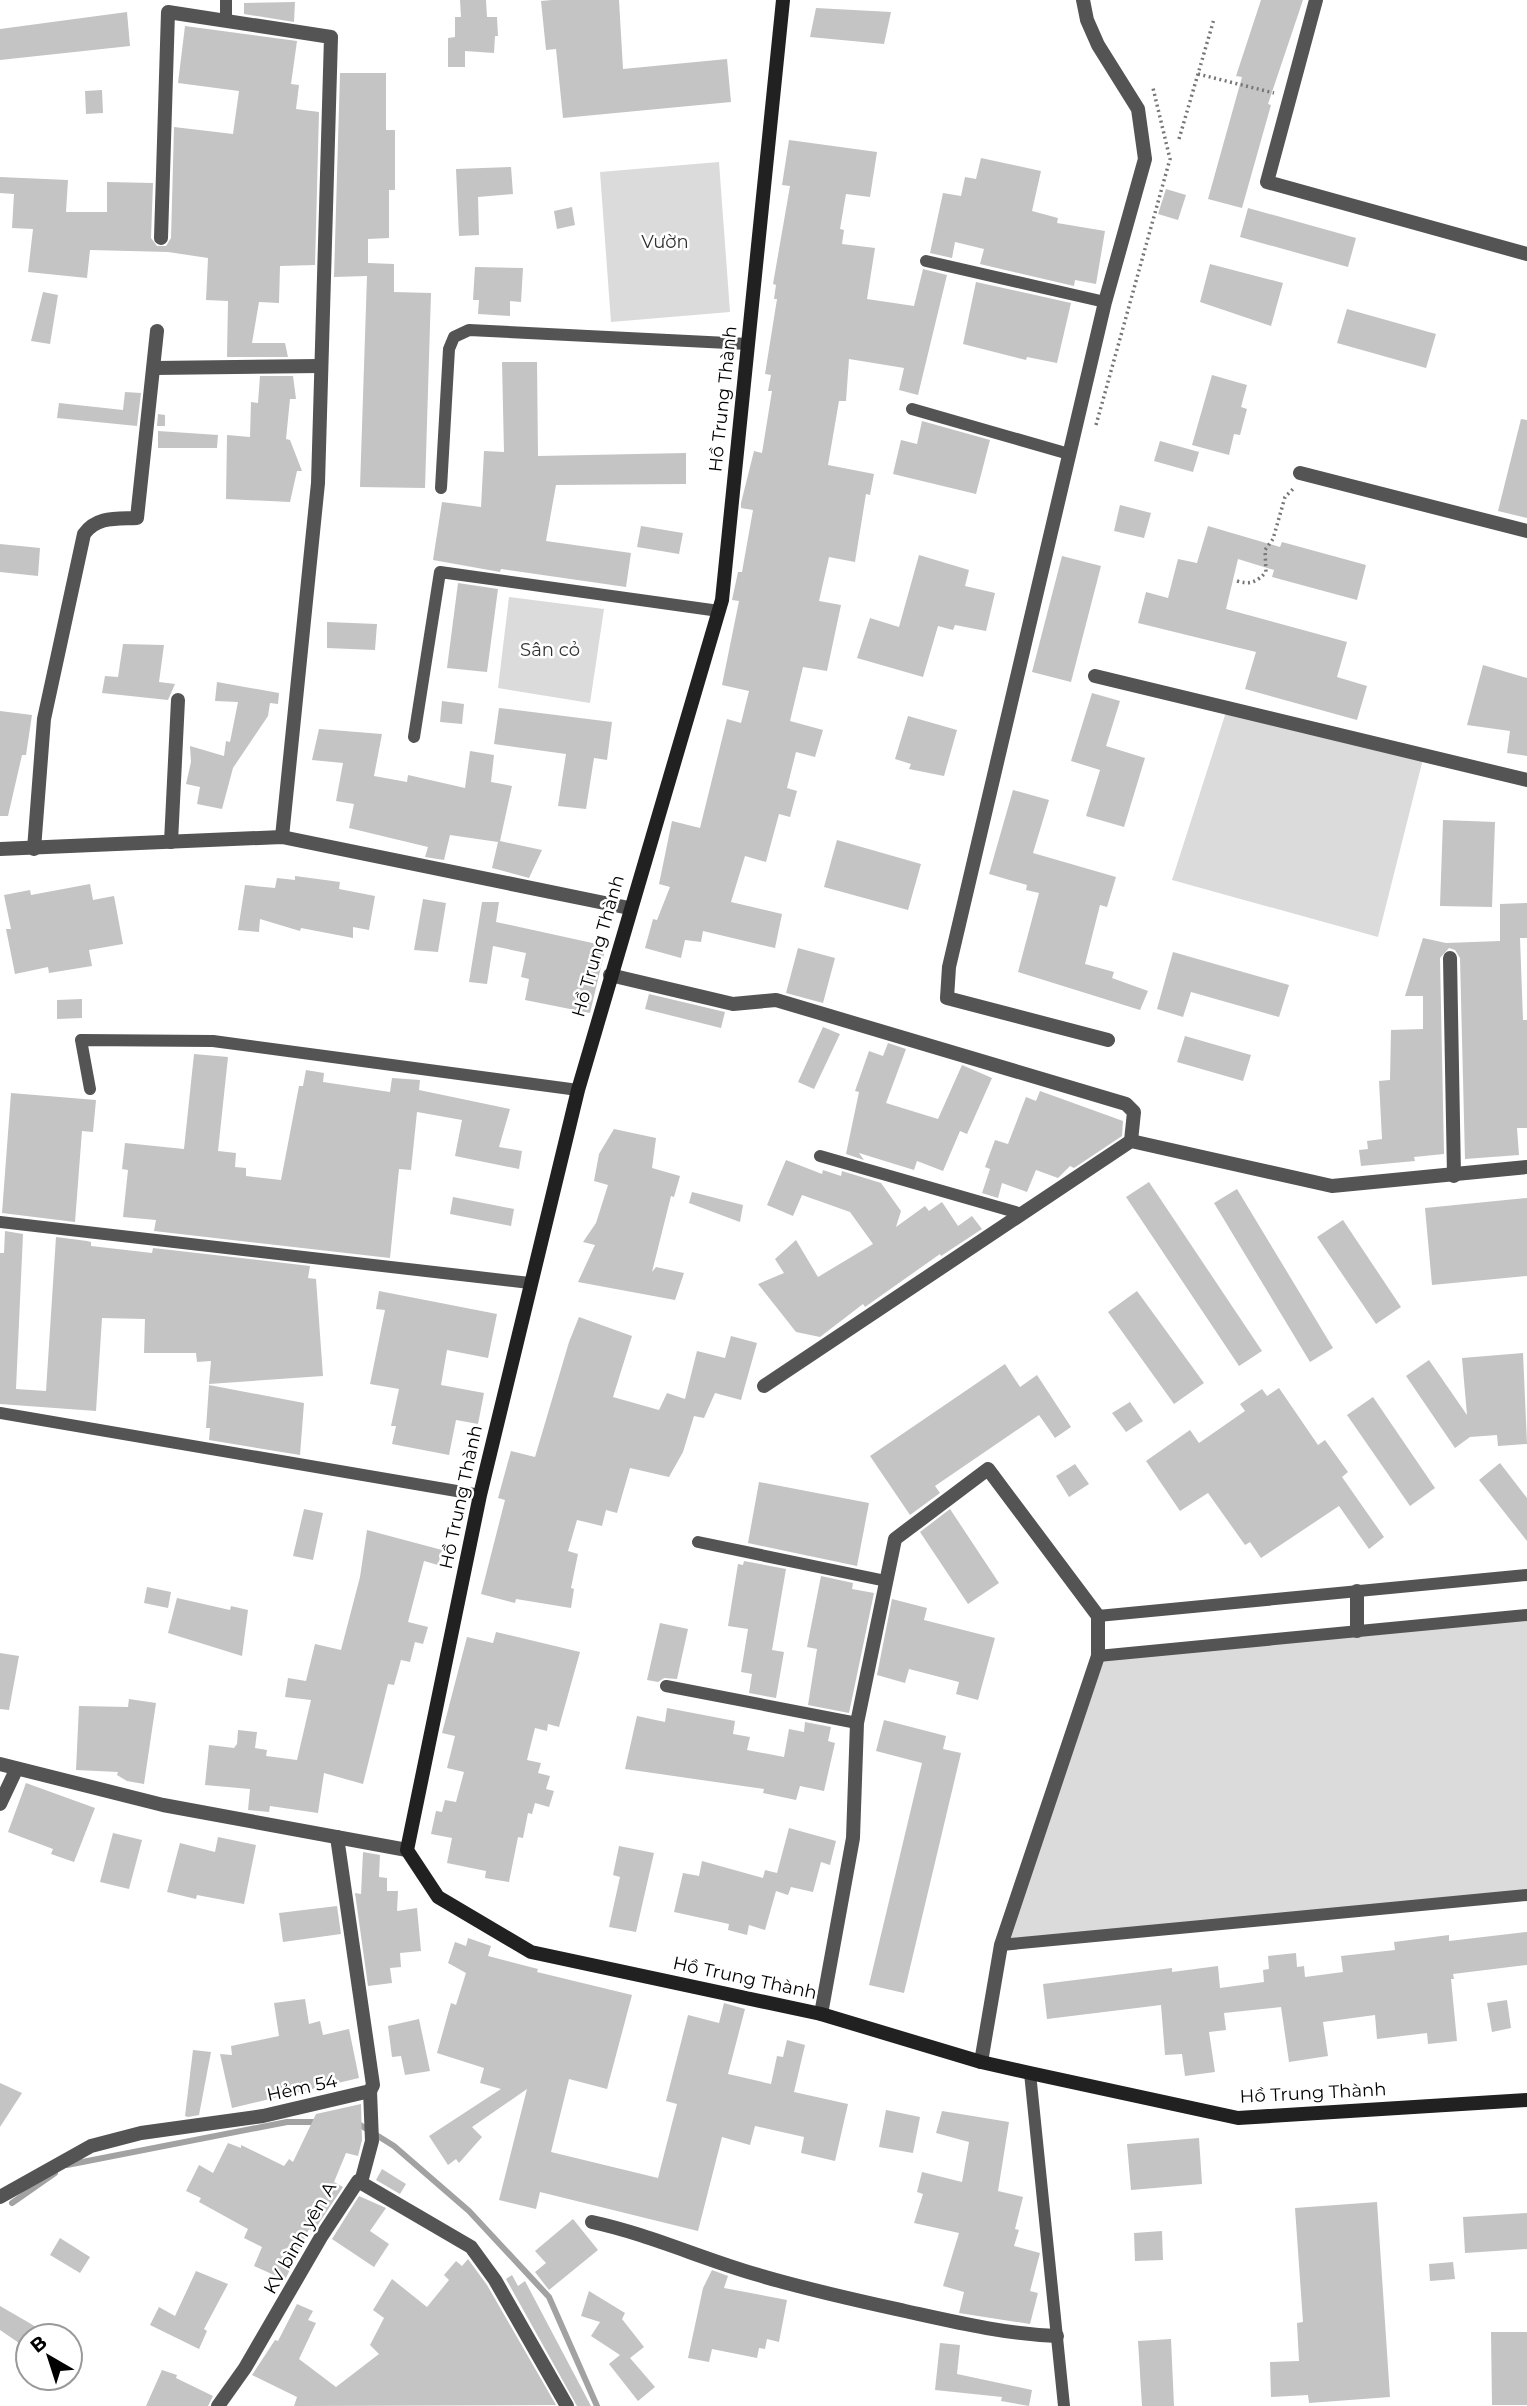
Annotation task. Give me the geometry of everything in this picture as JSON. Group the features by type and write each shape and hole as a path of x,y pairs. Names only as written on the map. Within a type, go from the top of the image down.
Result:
{"street":[{"name":"Hồ Trung Thành","path":"783,0 719,611 629,908 578,1090 480,1495 407,1850 438,1897 531,1952 821,2014 981,2062 1030,2073 1238,2118 1527,2100"},
{"path":"1083,0 1087,20 1098,45 1138,109 1145,159 1105,302 1069,454 949,967 947,998 1108,1040"},
{"path":"1316,0 1266,182 1527,254"},
{"path":"161,237 168,12 331,37 318,483 282,837"},
{"path":"34,849 44,719 84,534 91,524 100,520 137,518 157,331"},
{"path":"154,368 320,366"},
{"path":"1300,473 1527,531"},
{"path":"1095,676 1527,780"},
{"path":"170,842 178,700"},
{"path":"0,849 282,837 629,908"},
{"path":"1450,958 1454,1176"},
{"path":"610,975 733,1004 776,1000 1126,1104 1134,1112 1131,1141"},
{"path":"764,1386 1131,1141 1332,1186 1527,1167"},
{"path":"821,2014 853,1838 857,1723 895,1539 988,1469 1098,1616 1098,1656 1000,1945 981,2062"},
{"path":"1357,1591 1357,1631"},
{"path":"0,1764 163,1805 407,1850"},
{"path":"0,1804 16,1770"},
{"path":"337,1837 373,2085 370,2091 373,2134 361,2182"},
{"name":"Hẻm 54","path":"0,2196 91,2146 141,2133 263,2116 370,2091"},
{"name":"KV bình yên A","path":"218,2406 282,2307 354,2184 361,2182 471,2247 495,2280 567,2406"},
{"path":"592,2222 637,2234 756,2275 864,2302 974,2326 1026,2335 1057,2336"}],"lane":[{"path":"226,0 226,21"},
{"path":"926,261 1105,302"},
{"path":"441,488 449,349 454,337 470,330 748,344"},
{"path":"912,409 1069,454"},
{"path":"414,737 440,572 719,611"},
{"path":"90,1089 81,1040 213,1041 578,1090"},
{"path":"820,1156 1022,1214"},
{"path":"0,1222 530,1283"},
{"path":"0,1413 480,1495"},
{"path":"698,1542 886,1581"},
{"path":"1098,1616 1527,1575"},
{"path":"1098,1656 1527,1615"},
{"path":"666,1686 857,1723"},
{"path":"1000,1945 1527,1895"},
{"path":"1030,2073 1064,2406"}],"path":[{"path":"1179,139 1214,19"},
{"path":"1198,74 1290,97"},
{"path":"1093,436 1170,159 1153,88"},
{"path":"1237,582 1246,584 1259,581 1266,572 1265,550 1273,539 1284,497 1297,485 1300,473"}],"green space":[{"name":"Vườn","path":"719,162 730,312 611,322 600,172"},
{"name":"Sân cỏ","path":"509,597 604,609 590,703 498,688"},
{"path":"1226,712 1423,759 1378,937 1172,880"},
{"path":"1527,1615 1527,1895 1001,1945 1098,1656"}],"building":[{"path":"460,0 486,0 487,17 497,17 498,36 495,36 494,53 465,51 465,67 448,67 448,38 455,37 455,17 461,17"},
{"path":"619,0 623,69 727,59 731,102 563,118 556,49 546,50 541,1"},
{"path":"1261,0 1303,0 1268,104 1271,105 1242,208 1208,199 1242,77 1236,76"},
{"path":"295,2 294,22 244,14 244,3"},
{"path":"816,8 891,12 884,44 810,37"},
{"path":"127,12 130,46 0,60 0,29"},
{"path":"185,26 297,41 291,84 299,85 296,109 319,112 315,265 280,266 279,303 259,302 252,343 285,343 288,357 227,357 228,301 206,300 208,258 168,252 90,250 87,278 28,272 33,229 12,228 14,194 0,193 0,177 68,180 66,212 107,212 107,182 153,183 151,238 157,246 166,246 171,238 174,127 233,134 239,91 178,83"},
{"path":"340,73 386,73 386,130 395,130 395,190 389,190 389,238 368,239 368,263 394,264 394,292 431,293 425,488 360,487 367,276 334,277"},
{"path":"102,90 103,113 86,114 85,91"},
{"path":"789,140 877,152 870,197 846,194 840,229 844,230 842,244 875,248 867,299 914,306 923,269 947,275 918,395 899,390 904,368 849,359 846,401 839,401 828,465 874,474 870,495 866,494 855,562 829,557 819,601 841,605 827,671 803,667 790,721 823,730 815,757 796,752 787,788 797,791 790,817 779,814 766,862 745,856 731,902 782,914 775,948 703,931 701,942 685,940 681,958 645,948 653,919 657,920 670,887 659,884 672,821 700,828 727,719 741,723 749,691 722,685 739,601 732,600 738,572 742,572 753,510 741,508 741,503 754,451 762,453 772,391 768,391 771,375 765,374 777,299 774,299 776,285 773,284 790,186 782,185"},
{"path":"981,158 1041,171 1032,211 1058,218 1057,223 1105,231 1096,284 1075,280 1074,286 980,264 984,249 955,242 952,258 930,253 943,193 961,196 965,177 976,179"},
{"path":"511,167 513,194 478,197 479,235 459,236 456,169"},
{"path":"1166,189 1186,195 1178,220 1158,214"},
{"path":"572,207 575,225 557,229 554,211"},
{"path":"1248,208 1356,238 1348,267 1240,237"},
{"path":"1210,264 1283,283 1271,326 1200,302"},
{"path":"475,267 523,268 521,302 510,301 510,316 478,314 479,300 473,300"},
{"path":"976,282 1071,303 1057,363 1027,357 1026,360 963,344"},
{"path":"43,292 58,295 50,344 31,341"},
{"path":"1347,309 1436,334 1426,368 1337,343"},
{"path":"502,362 537,362 538,456 686,453 686,484 556,485 546,541 631,553 626,587 501,569 500,572 433,560 442,502 481,507 484,451 504,452"},
{"path":"1212,375 1247,385 1241,407 1247,409 1240,435 1234,434 1229,455 1192,445"},
{"path":"260,376 293,376 296,399 290,399 286,439 290,440 302,471 297,471 290,502 226,499 227,435 250,437 251,402 258,403"},
{"path":"125,392 141,393 137,426 57,418 59,403 123,410"},
{"path":"158,414 165,415 165,426 157,426"},
{"path":"1521,419 1527,420 1527,518 1498,511"},
{"path":"922,421 990,440 976,494 893,474 901,440 917,444"},
{"path":"158,431 218,435 217,448 158,448"},
{"path":"1160,441 1199,452 1193,472 1154,461"},
{"path":"1120,505 1151,513 1144,538 1114,531"},
{"path":"641,526 683,533 679,554 637,547"},
{"path":"1208,526 1280,547 1282,542 1366,565 1357,600 1272,577 1274,570 1238,559 1226,609 1347,642 1337,677 1367,686 1357,720 1245,689 1256,652 1138,623 1146,592 1168,598 1178,559 1197,563"},
{"path":"0,544 40,548 38,576 0,572"},
{"path":"919,555 969,570 965,586 995,593 986,631 955,625 953,630 938,626 923,677 857,658 870,618 899,627"},
{"path":"1062,556 1101,566 1071,682 1032,672"},
{"path":"458,583 498,589 487,672 447,668"},
{"path":"327,622 377,624 375,650 327,648"},
{"path":"123,644 164,645 159,682 175,684 168,700 102,693 105,676 118,677"},
{"path":"1483,665 1527,678 1527,756 1507,753 1510,731 1467,725"},
{"path":"217,682 279,693 278,704 270,703 268,716 233,768 222,809 197,804 200,787 186,784 191,762 190,746 224,756 226,741 230,742 238,702 215,701"},
{"path":"1092,693 1120,701 1106,746 1145,758 1124,827 1086,816 1100,770 1071,761"},
{"path":"442,701 464,704 462,724 440,722"},
{"path":"499,708 612,722 607,760 594,758 586,809 558,806 566,754 494,744"},
{"path":"0,711 32,715 26,755 22,755 8,816 0,816"},
{"path":"908,716 957,730 944,776 909,769 911,764 895,759"},
{"path":"319,729 382,734 374,776 407,782 408,775 465,788 470,751 494,755 491,782 512,786 500,841 542,850 529,878 492,868 498,842 450,835 444,860 425,857 428,847 349,828 354,804 336,801 343,763 312,760"},
{"path":"1013,790 1049,800 1033,853 1116,877 1107,907 1100,905 1085,964 1114,972 1112,978 1148,991 1140,1010 1018,972 1039,893 1026,890 1027,885 989,874"},
{"path":"1443,820 1495,822 1492,907 1440,906"},
{"path":"837,840 921,864 908,910 824,887"},
{"path":"295,876 340,882 339,889 375,896 369,930 353,927 353,938 301,928 300,931 260,919 259,932 238,930 245,885 275,888 277,878 295,880"},
{"path":"90,884 93,900 114,896 123,944 89,950 92,966 49,973 48,967 15,974 6,929 11,929 4,895 30,890 31,895"},
{"path":"423,899 446,903 438,952 414,950"},
{"path":"482,902 499,902 496,922 606,946 590,1013 525,1000 529,979 521,977 526,953 493,946 487,984 469,982"},
{"path":"1527,903 1527,938 1520,938 1523,1020 1527,1020 1527,1128 1517,1128 1519,1155 1465,1159 1460,958 1455,950 1449,948 1440,958 1444,1154 1414,1157 1415,1161 1361,1166 1359,1150 1368,1149 1367,1141 1382,1139 1379,1081 1390,1080 1391,1030 1423,1029 1423,996 1405,996 1423,938 1446,943 1500,941 1500,904"},
{"path":"798,948 835,958 823,1003 786,993"},
{"path":"1173,952 1289,985 1279,1017 1191,992 1183,1017 1157,1009"},
{"path":"649,994 725,1012 721,1028 645,1009"},
{"path":"82,999 82,1018 57,1019 57,1000"},
{"path":"823,1027 840,1034 814,1089 798,1082"},
{"path":"1185,1036 1251,1055 1243,1081 1177,1062"},
{"path":"888,1043 906,1049 886,1103 938,1119 962,1065 992,1078 967,1134 960,1131 943,1171 917,1161 914,1170 859,1153 864,1160 846,1154 859,1092 855,1091 869,1051 883,1056"},
{"path":"194,1054 228,1057 218,1151 236,1153 235,1167 246,1168 246,1176 281,1180 299,1086 303,1086 306,1070 324,1073 323,1082 390,1092 392,1078 420,1080 419,1090 510,1109 499,1147 522,1151 519,1169 455,1156 462,1120 417,1112 411,1170 399,1169 390,1258 154,1231 156,1220 123,1217 128,1170 122,1169 125,1143 184,1149"},
{"path":"1040,1091 1123,1121 1122,1136 1074,1168 1070,1166 1058,1178 1036,1170 1027,1192 1002,1183 998,1198 982,1193 990,1169 985,1167 995,1140 1008,1144 1026,1097 1036,1101"},
{"path":"11,1093 96,1100 93,1132 82,1131 75,1222 2,1213"},
{"path":"614,1129 656,1138 652,1168 680,1176 674,1197 671,1196 652,1272 656,1267 684,1273 675,1300 578,1282 595,1245 583,1242 596,1223 608,1185 594,1181 599,1154"},
{"path":"786,1160 822,1174 823,1170 841,1176 842,1171 881,1183 901,1211 896,1227 925,1206 929,1211 942,1202 958,1226 972,1216 982,1229 941,1256 940,1254 865,1307 863,1304 820,1337 796,1332 758,1284 784,1273 775,1259 796,1240 818,1277 873,1244 850,1212 802,1195 793,1216 767,1205"},
{"path":"1149,1182 1262,1351 1239,1366 1126,1197"},
{"path":"1237,1189 1333,1348 1310,1362 1214,1203"},
{"path":"692,1192 743,1205 740,1222 689,1203"},
{"path":"453,1197 514,1209 511,1226 450,1214"},
{"path":"1527,1198 1527,1276 1432,1285 1425,1208"},
{"path":"1343,1220 1401,1307 1376,1324 1317,1237"},
{"path":"5,1231 23,1234 16,1389 46,1391 56,1237 91,1242 91,1246 152,1253 153,1248 310,1266 308,1278 316,1279 323,1376 209,1384 211,1361 197,1362 196,1353 144,1353 145,1319 102,1318 96,1411 0,1404 0,1253 4,1253"},
{"path":"379,1291 497,1314 488,1358 447,1350 441,1385 484,1393 478,1424 456,1420 449,1455 392,1444 396,1426 391,1426 399,1389 370,1384 385,1310 376,1309"},
{"path":"1137,1291 1204,1383 1174,1404 1108,1312"},
{"path":"579,1317 632,1336 613,1397 659,1410 667,1393 685,1399 697,1351 725,1358 731,1336 757,1343 741,1400 715,1393 704,1418 694,1416 683,1452 669,1477 630,1468 617,1513 606,1510 602,1526 577,1520 568,1551 578,1554 571,1588 574,1589 571,1608 516,1599 515,1603 481,1594 505,1500 498,1498 511,1451 535,1457"},
{"path":"1523,1353 1527,1444 1498,1446 1497,1435 1470,1437 1455,1448 1406,1376 1429,1360 1467,1415 1462,1358"},
{"path":"1005,1364 1020,1387 1037,1375 1071,1427 1055,1438 1039,1415 935,1486 940,1493 910,1515 870,1456"},
{"path":"209,1385 304,1403 300,1455 209,1440 210,1428 206,1428"},
{"path":"1279,1388 1318,1445 1325,1440 1348,1472 1342,1477 1384,1537 1369,1549 1339,1506 1261,1558 1250,1542 1245,1545 1208,1493 1180,1511 1146,1461 1190,1430 1199,1443 1245,1411 1240,1404 1262,1389 1267,1396"},
{"path":"1373,1397 1435,1488 1410,1506 1347,1415"},
{"path":"1130,1402 1143,1421 1126,1432 1112,1413"},
{"path":"1500,1463 1527,1498 1527,1541 1479,1480"},
{"path":"1075,1464 1089,1484 1069,1497 1056,1476"},
{"path":"759,1482 869,1503 857,1566 748,1543"},
{"path":"304,1509 323,1513 313,1560 293,1556"},
{"path":"950,1509 999,1583 968,1604 920,1532"},
{"path":"367,1530 442,1550 438,1565 424,1561 408,1622 428,1627 423,1644 415,1642 410,1662 401,1660 394,1685 388,1684 363,1784 324,1773 318,1813 270,1806 269,1812 248,1810 250,1789 205,1785 209,1745 234,1748 238,1730 257,1732 255,1748 267,1750 266,1756 297,1760 311,1700 285,1697 288,1678 306,1681 315,1644 341,1650 360,1577"},
{"path":"744,1561 786,1569 772,1650 784,1652 776,1698 749,1693 752,1674 741,1672 748,1629 728,1626 738,1564 743,1565"},
{"path":"821,1576 853,1583 852,1589 874,1593 849,1713 808,1705 817,1649 807,1647"},
{"path":"147,1587 171,1592 168,1608 144,1603"},
{"path":"177,1598 230,1610 231,1606 248,1610 242,1656 168,1633"},
{"path":"892,1599 927,1608 924,1620 995,1638 978,1700 956,1694 959,1682 909,1669 905,1683 877,1675"},
{"path":"660,1623 688,1629 677,1679 664,1678 658,1682 647,1680"},
{"path":"496,1632 580,1652 559,1727 548,1724 547,1731 535,1728 527,1760 541,1763 538,1773 550,1776 546,1789 554,1791 549,1807 535,1803 532,1814 528,1813 523,1838 518,1837 509,1882 485,1878 486,1871 447,1863 452,1838 431,1834 436,1811 442,1812 445,1800 456,1802 464,1772 447,1768 455,1736 442,1733 467,1637 493,1643"},
{"path":"0,1653 19,1656 9,1710 0,1709"},
{"path":"129,1699 156,1703 144,1784 127,1781 117,1775 118,1772 76,1770 79,1706 128,1707"},
{"path":"667,1708 735,1721 733,1734 750,1737 747,1750 784,1757 789,1729 804,1732 805,1722 831,1727 828,1741 835,1743 824,1791 800,1786 796,1800 763,1793 764,1789 625,1769 637,1716 665,1722"},
{"path":"884,1720 946,1736 943,1749 961,1753 904,1993 869,1985 922,1763 876,1751"},
{"path":"26,1783 95,1808 74,1862 51,1854 53,1849 8,1832"},
{"path":"789,1828 836,1841 830,1865 821,1862 813,1892 791,1887 788,1895 776,1891 765,1930 749,1925 747,1935 728,1930 729,1924 674,1912 683,1873 699,1876 702,1861 763,1878 765,1870 777,1873"},
{"path":"113,1833 142,1840 129,1889 100,1882"},
{"path":"218,1837 256,1845 244,1904 197,1895 196,1899 167,1892 180,1843 215,1852"},
{"path":"619,1846 654,1853 636,1932 609,1927 620,1877 613,1875"},
{"path":"363,1852 380,1855 379,1877 387,1878 387,1891 398,1891 397,1911 417,1908 421,1951 400,1953 401,1967 390,1968 392,1983 368,1986 355,1893 361,1894"},
{"path":"337,1906 341,1934 283,1942 279,1913"},
{"path":"1527,1932 1527,1965 1453,1974 1454,1979 1451,1979 1457,2041 1428,2044 1427,2033 1377,2039 1375,2015 1323,2022 1328,2056 1289,2062 1281,2007 1224,2013 1226,2030 1209,2032 1215,2072 1185,2076 1182,2054 1165,2055 1161,2005 1047,2019 1043,1984 1172,1968 1172,1972 1218,1966 1220,1988 1264,1982 1263,1970 1269,1969 1268,1956 1296,1953 1297,1967 1304,1966 1305,1977 1343,1972 1341,1956 1395,1950 1394,1942 1449,1935 1449,1941"},
{"path":"468,1938 491,1946 488,1956 538,1969 537,1972 632,1995 607,2089 569,2079 551,2152 658,2178 677,2104 666,2101 688,2015 719,2023 724,2003 745,2009 728,2074 771,2084 777,2056 783,2057 787,2040 805,2045 794,2092 848,2104 835,2161 801,2153 804,2137 755,2126 750,2145 722,2137 698,2231 540,2192 536,2209 499,2200 527,2089 472,2127 482,2137 459,2163 456,2159 448,2165 429,2136 501,2089 480,2083 484,2068 437,2053 451,2003 456,2005 466,1973 448,1963 455,1942 466,1946"},
{"path":"305,1999 309,2024 320,2021 323,2035 349,2029 359,2078 232,2108 220,2054 232,2055 231,2046 279,2036 274,2003"},
{"path":"1507,2000 1511,2028 1492,2032 1487,2003"},
{"path":"419,2019 430,2071 405,2075 401,2056 392,2057 388,2026"},
{"path":"193,2050 211,2052 199,2115 188,2117 185,2116"},
{"path":"0,2083 22,2093 0,2127"},
{"path":"361,2104 362,2140 358,2156 346,2153 334,2182 343,2187 313,2232 309,2229 285,2280 254,2266 262,2247 244,2238 248,2229 199,2202 201,2198 186,2191 199,2165 213,2173 228,2143 241,2148 241,2145 284,2166 289,2159 293,2162 316,2114"},
{"path":"886,2110 920,2117 913,2153 879,2147"},
{"path":"942,2111 1009,2122 998,2191 1023,2197 1014,2246 1040,2253 1030,2291 1038,2293 1030,2324 959,2313 964,2292 943,2286 959,2233 914,2223 923,2194 917,2192 922,2172 962,2182 969,2142 936,2133"},
{"path":"1199,2138 1202,2184 1131,2190 1127,2144"},
{"path":"382,2169 406,2184 400,2194 376,2180"},
{"path":"359,2196 386,2208 370,2231 389,2244 374,2267 332,2239"},
{"path":"1377,2202 1390,2397 1309,2403 1308,2395 1271,2397 1270,2362 1299,2361 1297,2323 1303,2322 1295,2208"},
{"path":"1527,2213 1527,2249 1465,2253 1463,2217"},
{"path":"573,2219 598,2250 549,2290 535,2272 546,2263 535,2251"},
{"path":"1162,2231 1163,2260 1135,2261 1134,2233"},
{"path":"60,2238 90,2257 80,2273 50,2255"},
{"path":"468,2259 487,2285 556,2405 294,2406 297,2397 252,2375 275,2340 278,2341 297,2304 313,2311 308,2320 316,2323 299,2359 336,2387 379,2354 370,2345 384,2318 373,2310 392,2279 427,2307 449,2280 444,2275 456,2261 462,2266"},
{"path":"1453,2262 1455,2279 1430,2281 1429,2264"},
{"path":"712,2270 728,2276 724,2288 787,2300 779,2342 767,2339 765,2349 759,2348 757,2358 712,2349 709,2362 688,2358 703,2288"},
{"path":"196,2271 228,2284 204,2329 207,2331 199,2349 150,2325 159,2307 175,2316"},
{"path":"512,2275 518,2286 525,2281 591,2406 577,2406 506,2279"},
{"path":"589,2291 625,2313 622,2319 644,2347 630,2358 655,2387 638,2401 609,2364 620,2355 591,2336 600,2322 581,2316"},
{"path":"0,2306 27,2322 14,2322 14,2340 0,2330"},
{"path":"1491,2332 1527,2332 1527,2405 1492,2405"},
{"path":"1171,2339 1174,2406 1142,2406 1138,2341"},
{"path":"940,2343 960,2345 957,2374 1032,2390 1029,2406 1001,2401 1002,2397 935,2390"},
{"path":"162,2370 177,2375 176,2378 213,2396 208,2406 146,2406"}],"waterway":[{"path":"67,2165 287,2122 318,2122"},
{"path":"357,2123 394,2146 469,2211 549,2297 597,2406"},
{"path":"12,2203 55,2173"}]}
